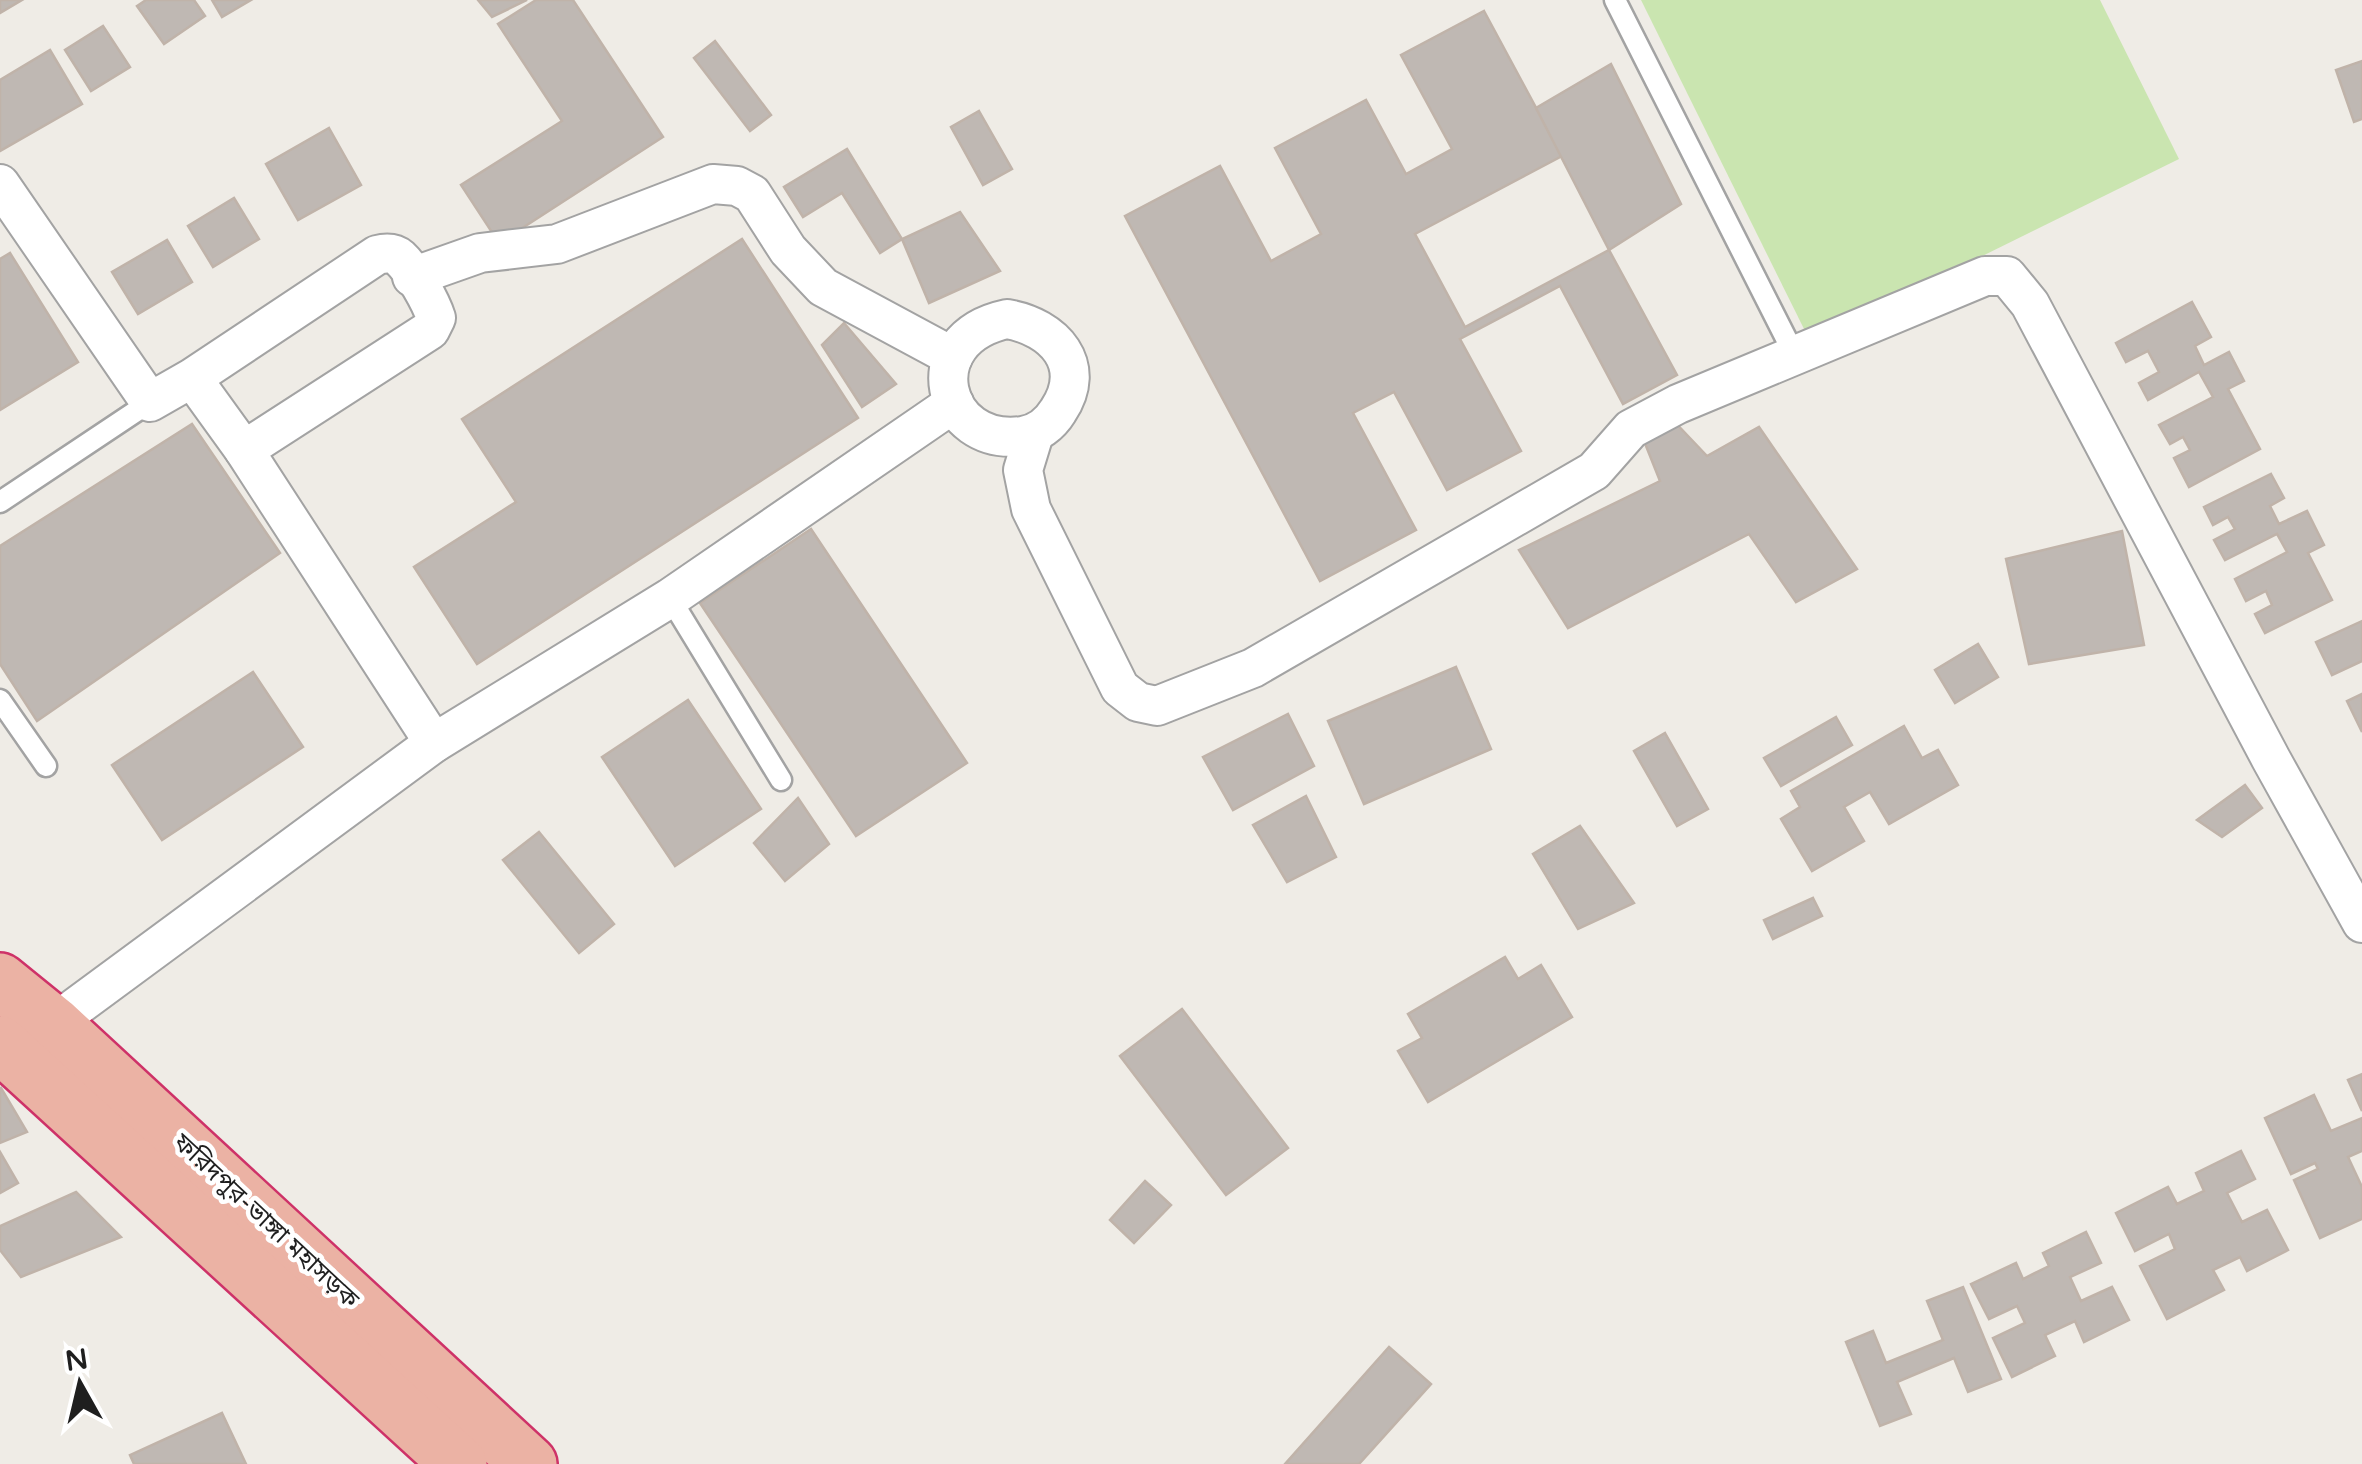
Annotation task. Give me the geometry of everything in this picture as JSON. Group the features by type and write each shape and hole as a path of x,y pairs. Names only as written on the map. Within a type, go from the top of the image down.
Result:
{"highway":[{"name":"ফরিদপুর-ভাঙ্গা মহাসড়ক","path":"0,981 22,1041 459,1464"},
{"name":"ফরিদপুর-ভাঙ্গা মহাসড়ক","path":"22,1041 529,1464"}],"street":[{"path":"0,184 150,402 376,255 387,252 399,256 432,304 436,318 430,330 244,450"},
{"path":"412,277 480,253 557,244 713,184 738,186 752,194 788,250 823,287 953,357"},
{"path":"1034,434 1023,470 1031,509 1120,688 1138,702 1157,706 1253,668 1594,471 1631,429 1678,404 1985,276 2007,276 2030,304 2271,760 2362,923"},
{"path":"1008,318 1031,323 1050,335 1064,354 1070,377 1066,400 1054,418 1034,434 988,435 968,422 954,404 946,378 953,357 965,337 984,324 1008,318"},
{"path":"192,378 244,450 434,743"},
{"path":"22,1041 434,743 670,598 954,404"}],"lane":[{"path":"1615,0 1796,356"},
{"path":"0,502 150,402"},
{"path":"670,598 780,780"},
{"path":"0,700 46,766"}],"green space":[{"path":"1641,0 2100,0 2179,159 1810,341"}],"building":[{"path":"0,0 22,0 0,13"},
{"path":"146,0 194,0 205,16 164,44 137,6"},
{"path":"212,0 251,0 222,17"},
{"path":"478,0 527,0 492,17"},
{"path":"536,0 573,0 663,137 499,243 461,185 562,121 498,24"},
{"path":"1484,11 1562,156 1415,234 1465,327 1609,250 1677,375 1623,404 1560,286 1460,339 1521,451 1447,490 1394,392 1353,413 1416,530 1320,581 1125,216 1220,166 1271,261 1321,234 1275,148 1366,100 1406,174 1452,149 1401,55"},
{"path":"103,26 130,67 91,91 65,50"},
{"path":"715,41 771,115 750,131 694,58"},
{"path":"50,50 82,104 0,151 0,80"},
{"path":"2362,61 2362,119 2354,122 2336,70"},
{"path":"1611,64 1681,204 1609,250 1536,108"},
{"path":"979,111 1012,169 983,185 951,127"},
{"path":"329,128 361,185 298,220 266,164"},
{"path":"847,149 902,239 880,253 842,193 803,217 784,187"},
{"path":"234,198 259,239 213,267 188,226"},
{"path":"960,212 1000,271 929,303 902,239"},
{"path":"742,239 858,418 477,664 414,567 516,502 462,419"},
{"path":"167,240 192,282 138,314 112,272"},
{"path":"10,253 78,362 0,410 0,259"},
{"path":"2192,302 2211,337 2195,346 2204,365 2229,352 2244,381 2228,389 2260,449 2189,487 2174,458 2190,450 2183,437 2170,444 2159,425 2213,397 2199,372 2148,400 2139,383 2159,372 2148,351 2126,362 2116,343"},
{"path":"844,323 896,384 862,407 822,345"},
{"path":"1670,417 1707,456 1759,427 1857,569 1796,602 1749,534 1568,628 1519,550 1660,481 1640,431"},
{"path":"192,424 280,553 37,721 0,664 0,546"},
{"path":"2271,474 2284,498 2270,506 2279,524 2307,511 2324,545 2308,553 2332,600 2265,633 2255,614 2272,605 2266,591 2246,601 2235,579 2287,552 2277,534 2225,560 2214,540 2235,529 2228,517 2213,525 2204,507"},
{"path":"811,529 967,763 856,836 700,603"},
{"path":"2122,531 2144,645 2029,664 2006,559"},
{"path":"2362,621 2362,661 2332,675 2316,642"},
{"path":"1978,644 1998,677 1955,703 1935,670"},
{"path":"1456,667 1491,749 1364,804 1328,721"},
{"path":"253,672 303,747 162,840 112,765"},
{"path":"2362,694 2362,732 2347,701"},
{"path":"688,700 761,809 675,866 602,757"},
{"path":"1288,714 1314,766 1233,810 1203,757"},
{"path":"1836,717 1852,745 1781,786 1764,758"},
{"path":"1904,726 1922,758 1938,750 1958,785 1889,824 1870,792 1844,807 1864,841 1812,871 1781,819 1800,807 1791,791"},
{"path":"1665,733 1708,809 1677,826 1634,751"},
{"path":"2245,785 2262,808 2222,837 2197,820"},
{"path":"1306,796 1336,857 1287,882 1253,825"},
{"path":"798,798 829,844 785,881 754,843"},
{"path":"1580,826 1634,903 1578,929 1533,854"},
{"path":"539,832 614,924 579,953 503,860"},
{"path":"1813,898 1822,916 1773,939 1764,920"},
{"path":"1505,957 1518,979 1541,965 1572,1017 1428,1102 1398,1051 1422,1038 1408,1014"},
{"path":"1182,1009 1288,1148 1226,1195 1120,1056"},
{"path":"2362,1074 2362,1111 2348,1080"},
{"path":"0,1089 27,1132 0,1143"},
{"path":"2314,1095 2331,1131 2362,1118 2362,1151 2348,1157 2362,1187 2362,1219 2320,1238 2294,1180 2318,1169 2315,1163 2291,1174 2265,1118"},
{"path":"2241,1151 2255,1179 2227,1193 2242,1222 2267,1210 2288,1250 2247,1271 2240,1257 2213,1270 2224,1290 2167,1319 2140,1266 2175,1249 2169,1234 2135,1251 2116,1213 2168,1187 2177,1204 2204,1191 2196,1173"},
{"path":"0,1152 18,1183 0,1193"},
{"path":"1145,1181 1171,1205 1134,1243 1110,1220"},
{"path":"76,1192 121,1237 21,1277 0,1250 0,1226"},
{"path":"2086,1232 2101,1263 2070,1277 2081,1301 2112,1287 2129,1320 2084,1342 2075,1321 2045,1335 2055,1356 2012,1377 1993,1338 2025,1323 2017,1306 1989,1319 1971,1284 2016,1263 2023,1279 2049,1266 2043,1253"},
{"path":"1963,1287 2001,1379 1968,1392 1954,1358 1897,1382 1911,1414 1880,1426 1846,1342 1873,1331 1886,1363 1943,1340 1927,1301"},
{"path":"1389,1347 1431,1384 1359,1464 1285,1464"},
{"path":"222,1413 246,1464 134,1464 130,1455"}]}
